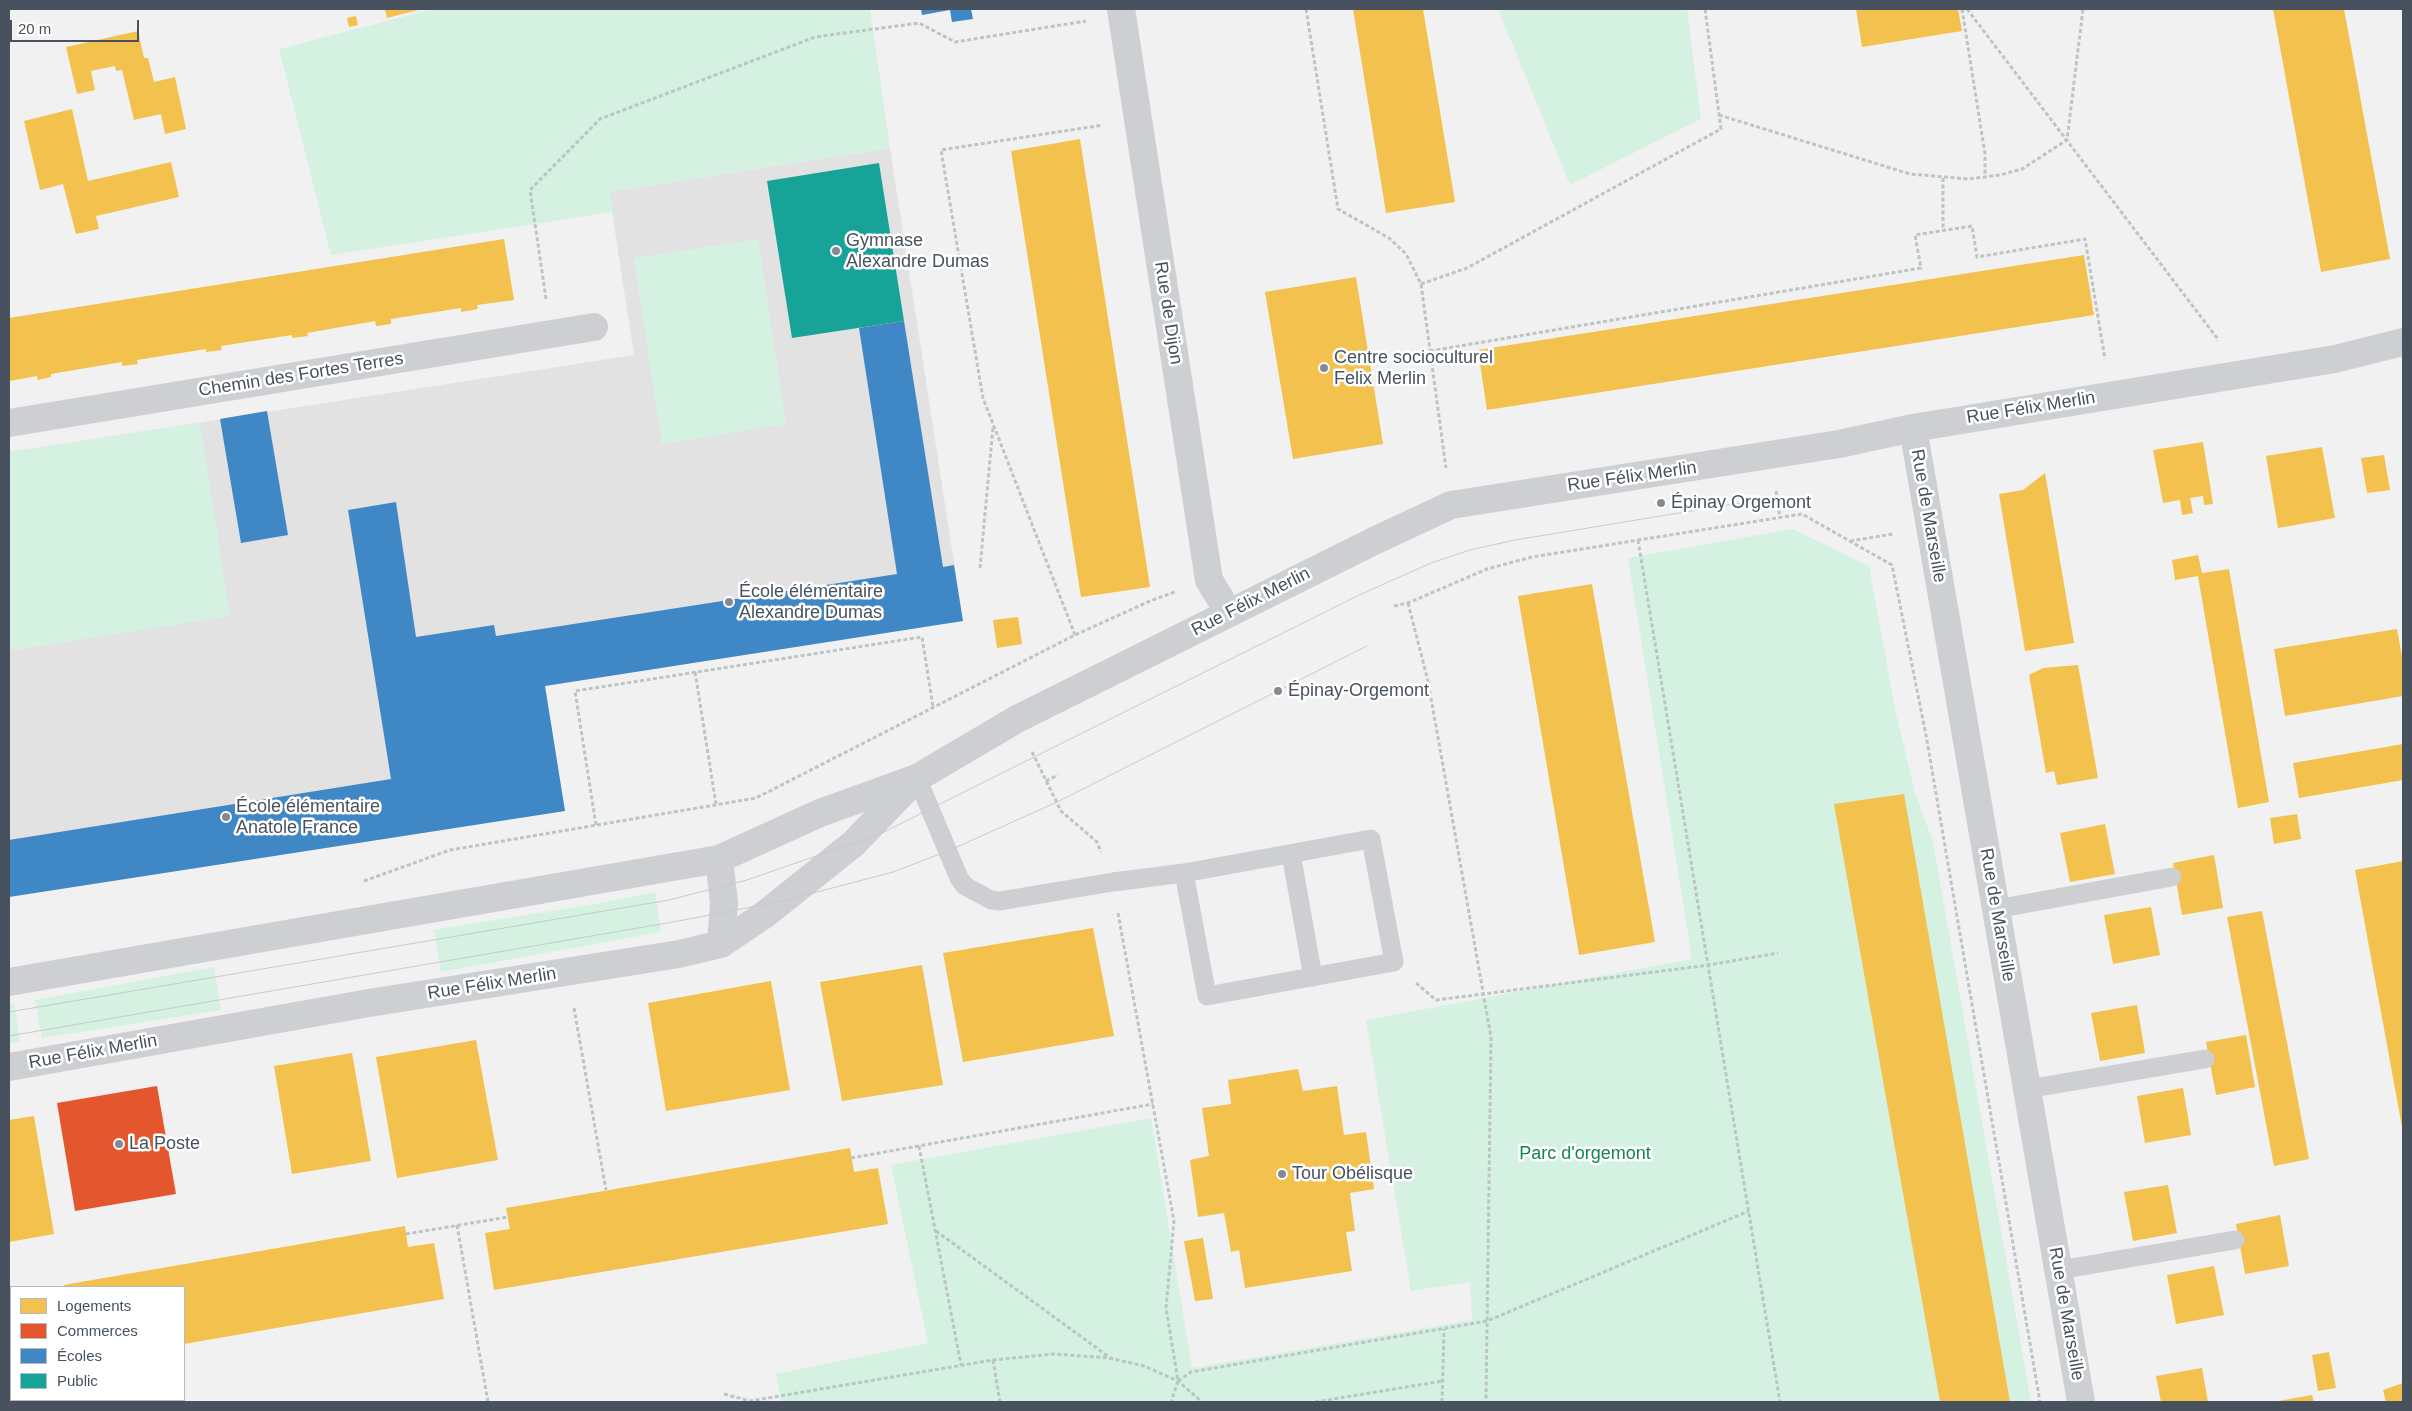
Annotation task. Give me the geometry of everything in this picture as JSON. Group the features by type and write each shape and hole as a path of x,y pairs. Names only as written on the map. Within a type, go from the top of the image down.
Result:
{"street":[{"name":"Rue de Dijon","path":"1121,12 1209,580 1229,613"},
{"name":"Chemin des Fortes Terres","path":"9,424 594,327"},
{"name":"Rue Félix Merlin","path":"9,982 719,859 820,813 917,778 1017,719 1376,540 1451,505 1829,446 1913,428 2335,359 2403,342"},
{"name":"Rue de Marseille","path":"1913,428 2081,1402"},
{"name":"Rue Félix Merlin","path":"9,1067 359,1005 679,954 721,944 764,915 853,844 917,778"},
{"path":"719,859 724,903 721,944"}],"lane":[{"path":"917,778 959,878 965,886 982,897 1000,901 1113,882 1184,873 1371,839 1394,962 1207,996 1184,873"},
{"path":"1291,854 1313,977"},
{"path":"1996,910 2172,877"},
{"path":"2028,1089 2205,1059"},
{"path":"2059,1270 2235,1240"}],"path":[{"path":"1306,9 1338,209 1389,238 1406,254 1421,284 1451,505"},
{"path":"1421,284 1466,268 1721,129 1705,9"},
{"path":"1962,9 1985,154 1985,178"},
{"path":"1967,9 2217,338"},
{"path":"2067,140 2083,9"},
{"path":"551,334 530,190 600,119 815,37 919,23 955,42 1121,12"},
{"path":"1719,115 1910,174 1943,178 1985,178 2022,169 2067,140"},
{"path":"1076,635 983,398 941,150 1138,120"},
{"path":"1943,178 1943,230"},
{"path":"1430,351 1921,268 1915,235 1972,226 1977,257 2085,239 2105,361 2114,360"},
{"path":"980,568 993,424"},
{"path":"1394,606 1408,603 1486,569 1532,557 1802,514 1892,565 1926,734 2040,1402"},
{"path":"1850,541 1931,529"},
{"path":"1638,540 1780,1402"},
{"path":"359,883 450,850 756,798 1076,635 1150,601 1209,580"},
{"path":"1408,603 1428,681 1491,1037 1486,1402"},
{"path":"596,825 575,691 922,637 933,707"},
{"path":"695,672 716,804"},
{"path":"1017,719 1061,811 1097,842 1113,882 1174,1221 1166,1308 1178,1381 1171,1402"},
{"path":"1046,781 1058,775"},
{"path":"1394,962 1436,1000 1709,965 1778,953"},
{"path":"575,1014 606,1190"},
{"path":"851,1158 1153,1104"},
{"path":"919,1146 961,1365"},
{"path":"1178,1381 1191,1372 1487,1321 1749,1211"},
{"path":"406,1234 508,1217"},
{"path":"457,1225 488,1402"},
{"path":"935,1230 1109,1358"},
{"path":"1442,1402 1444,1328"},
{"path":"724,1394 750,1401 993,1360 1054,1354 1109,1358 1144,1366 1178,1381 1202,1402"},
{"path":"993,1360 1000,1402"},
{"path":"1315,1402 1443,1381"},
{"path":"772,1397 773,1402"}],"shaded area":[{"path":"890,148 963,621 545,686 565,811 9,897 9,452 634,355 609,192"}],"green space":[{"path":"433,9 870,9 890,148 610,192 613,212 331,255 279,49"},
{"path":"1498,9 1687,9 1701,119 1570,185"},
{"path":"758,239 786,424 662,444 634,258"},
{"path":"200,423 230,616 9,651 9,452"},
{"name":"Parc d'orgemont","path":"1792,529 1869,566 1896,714 1915,792 1933,842 2031,1402 781,1402 776,1374 928,1343 891,1165 1151,1118 1192,1368 1472,1320 1470,1282 1411,1291 1366,1020 1692,959 1628,558"},
{"path":"655,892 661,932 441,972 434,930 600,903"},
{"path":"214,967 221,1010 42,1038 35,1000"},
{"path":"14,1003 20,1042 9,1044 9,1004"}],"building: Logements":[{"path":"385,9 422,9 387,18"},
{"path":"1353,9 1423,9 1455,202 1386,213"},
{"path":"1856,9 1958,9 1962,31 1862,47"},
{"path":"2273,9 2344,9 2390,259 2321,272"},
{"path":"356,16 358,25 349,27 347,18"},
{"path":"138,31 144,58 148,58 154,82 175,77 186,129 165,134 161,114 134,120 122,70 116,71 115,66 91,71 95,90 77,94 66,47"},
{"path":"72,109 88,181 171,162 179,197 96,216 99,229 76,234 63,184 40,190 24,121"},
{"path":"1080,139 1150,587 1081,597 1011,151"},
{"path":"504,239 514,300 477,305 478,309 461,312 461,308 391,319 391,324 376,326 375,321 307,333 308,336 292,338 292,335 221,346 222,350 206,352 206,349 137,360 138,364 122,366 122,362 51,374 51,377 38,380 37,376 9,381 9,318"},
{"path":"2084,255 2094,315 1487,410 1478,350"},
{"name":"Centre socioculturel Felix Merlin","path":"1356,277 1383,444 1293,459 1265,292"},
{"path":"2203,442 2213,504 2204,505 2203,496 2190,498 2193,513 2182,515 2180,500 2163,503 2153,450"},
{"path":"2322,447 2335,518 2278,528 2266,456"},
{"path":"2384,455 2390,490 2367,493 2361,458"},
{"path":"2045,473 2074,643 2025,651 1999,494 2023,490"},
{"path":"2198,555 2202,573 2229,569 2269,802 2238,808 2198,576 2175,580 2172,560"},
{"path":"1592,584 1655,942 1579,955 1518,596"},
{"path":"1018,617 1022,644 997,648 993,620"},
{"path":"2397,629 2403,662 2403,696 2285,716 2274,649"},
{"path":"2078,665 2098,778 2057,785 2054,771 2046,773 2029,675 2043,668"},
{"path":"2403,744 2403,780 2299,798 2293,763"},
{"path":"1904,794 2010,1402 1940,1402 1834,804"},
{"path":"2297,814 2301,839 2274,844 2270,818"},
{"path":"2105,824 2115,874 2070,882 2060,833"},
{"path":"2214,855 2223,908 2182,915 2173,863"},
{"path":"2403,861 2403,1127 2402,1127 2355,870"},
{"path":"2151,907 2160,955 2113,964 2104,915"},
{"path":"2262,911 2309,1159 2274,1166 2227,917"},
{"path":"1093,928 1114,1036 963,1062 943,953"},
{"path":"922,965 943,1085 842,1101 820,982"},
{"path":"771,981 790,1090 666,1111 648,1003"},
{"path":"2137,1005 2145,1053 2100,1061 2091,1013"},
{"path":"2246,1035 2255,1087 2216,1095 2206,1042"},
{"path":"476,1040 498,1160 397,1178 376,1057"},
{"path":"352,1053 371,1161 292,1174 274,1066"},
{"name":"Tour Obélisque","path":"1298,1069 1303,1091 1337,1086 1344,1135 1366,1132 1374,1189 1350,1193 1355,1231 1346,1232 1352,1271 1245,1288 1239,1250 1231,1252 1224,1213 1198,1217 1190,1160 1209,1156 1202,1108 1231,1104 1228,1080"},
{"path":"2183,1088 2191,1135 2145,1143 2137,1096"},
{"path":"34,1116 54,1234 9,1242 9,1120"},
{"path":"850,1148 854,1172 878,1168 888,1224 494,1290 485,1233 510,1229 506,1208"},
{"path":"2168,1185 2177,1233 2133,1241 2124,1192"},
{"path":"2280,1215 2289,1266 2245,1274 2236,1224"},
{"path":"405,1226 408,1247 434,1243 444,1299 185,1344 185,1286 64,1286"},
{"path":"1203,1238 1213,1299 1195,1301 1184,1241"},
{"path":"2214,1266 2224,1315 2176,1324 2167,1275"},
{"path":"2329,1352 2336,1388 2318,1391 2312,1355"},
{"path":"2202,1368 2208,1402 2161,1402 2156,1376"},
{"path":"2403,1383 2403,1402 2386,1402 2383,1390"},
{"path":"2312,1395 2314,1402 2279,1402 2279,1401"}],"building: Commerces":[{"path":"157,1086 176,1194 75,1211 57,1103"}],"building: Écoles":[{"path":"921,9 971,9 973,19 952,22 950,10 922,15"},
{"path":"904,321 943,567 954,565 963,621 545,686 565,811 9,897 9,840 391,779 348,510 396,502 416,637 494,625 496,636 897,574 859,328"},
{"path":"267,411 288,535 241,543 220,419"}],"building: Public":[{"name":"Gymnase Alexandre Dumas","path":"879,163 904,321 792,338 767,181"}],"tram line":[{"path":"9,1012 669,900 747,880 882,833 1357,596 1431,563 1470,550 1515,540 1752,501"},
{"path":"9,1036 673,922 783,901 893,872 948,851 1057,802 1367,646"}],"place":[{"name":"Gymnase Alexandre Dumas","path":"836,251"},
{"name":"Centre socioculturel Felix Merlin","path":"1324,368"},
{"name":"Épinay Orgemont","path":"1661,503"},
{"name":"École élémentaire Alexandre Dumas","path":"729,602"},
{"name":"Épinay-Orgemont","path":"1278,691"},
{"name":"École élémentaire Anatole France","path":"226,817"},
{"name":"La Poste","path":"119,1144"},
{"name":"Tour Obélisque","path":"1282,1174"}]}
